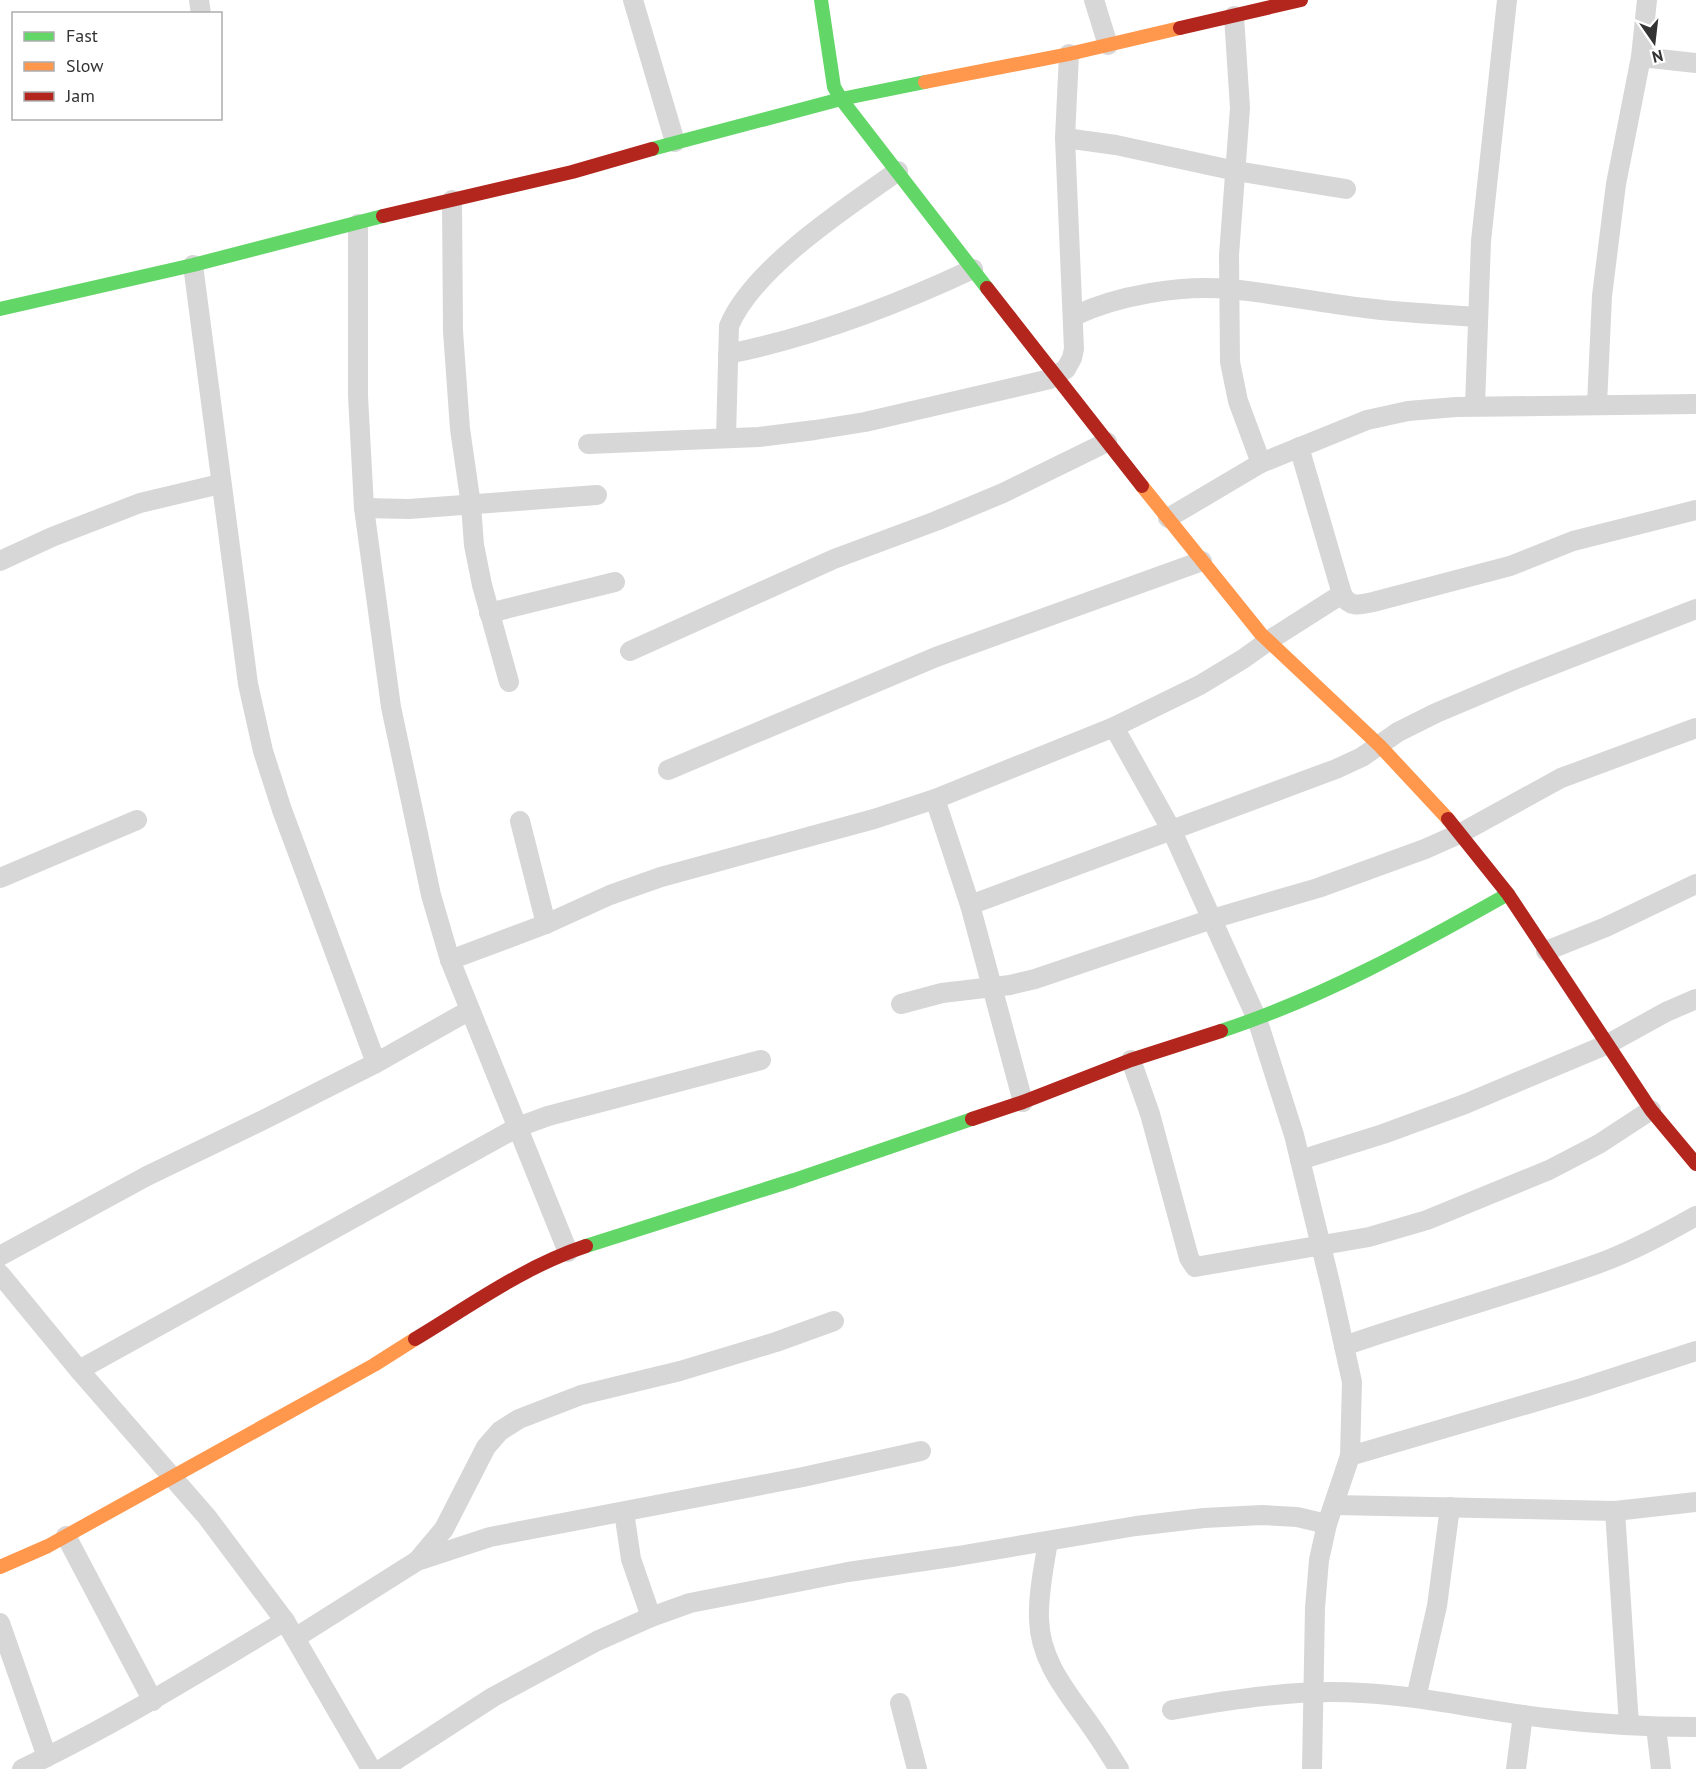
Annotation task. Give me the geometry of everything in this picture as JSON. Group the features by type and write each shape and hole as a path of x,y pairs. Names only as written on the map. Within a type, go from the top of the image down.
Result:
{"street":[{"path":"633,0 675,142"},
{"path":"821,0 834,87 840,99 898,171 1055,377 1261,634 1380,746 1461,833 1508,894 1651,1110 1696,1164"},
{"path":"1094,0 1108,45"},
{"path":"0,309 193,265 572,172 675,142 840,99 1069,54 1301,0"},
{"path":"1475,406 1481,241 1507,0"},
{"path":"1597,404 1604,285 1617,184 1641,57 1647,0"},
{"path":"1234,16 1240,108 1231,219 1230,362 1238,401 1261,463"},
{"path":"588,444 759,437 815,430 865,422 1055,377 1066,369 1074,349 1065,138 1069,54"},
{"path":"1641,57 1696,63"},
{"path":"1065,138 1116,145 1236,171 1346,189"},
{"path":"726,437 729,326 734,314 744,299 778,263 829,220 898,171"},
{"path":"452,200 453,331 460,429 471,505 474,545 489,614 509,682"},
{"path":"358,224 358,396 363,508 391,707 430,895 450,960 568,1252"},
{"path":"193,265 248,684 263,751 282,810 376,1063"},
{"path":"728,354 794,338 866,315 973,269"},
{"path":"1074,316 1111,302 1171,290 1230,289 1367,308 1478,317"},
{"path":"1168,518 1261,463 1367,420 1408,411 1475,406 1696,404"},
{"path":"630,651 834,560 1003,493 1107,442"},
{"path":"1299,447 1342,594 1350,604 1373,602 1510,566 1573,541 1696,510"},
{"path":"0,561 52,537 140,503 220,484"},
{"path":"363,508 409,509 597,495"},
{"path":"668,770 936,657 1202,561"},
{"path":"489,614 615,582"},
{"path":"450,960 546,924 610,895 661,877 874,819 935,799 1113,727 1200,685 1342,594"},
{"path":"970,905 1336,769 1362,757 1398,732 1436,713 1696,609"},
{"path":"1113,727 1172,831 1257,1019 1300,1160 1352,1382 1350,1456 1327,1524 1319,1560 1315,1608 1312,1769"},
{"path":"901,1004 942,993 1035,979 1212,919 1318,888 1425,849 1461,833 1561,778 1696,728"},
{"path":"935,799 970,905 1023,1102"},
{"path":"3,870 137,820"},
{"path":"520,821 546,924"},
{"path":"1546,951 1606,927 1696,884"},
{"path":"0,1567 66,1536 375,1365 506,1283 568,1252 794,1180 1023,1102 1131,1060 1257,1019 1357,975 1443,931 1508,894"},
{"path":"1300,1160 1383,1134 1465,1104 1608,1044 1666,1012 1696,999"},
{"path":"0,1256 147,1176 376,1063 470,1010"},
{"path":"80,1370 518,1127 548,1116 761,1060"},
{"path":"1131,1060 1150,1113 1188,1258 1195,1267 1369,1237 1427,1220 1549,1170 1589,1149 1651,1110"},
{"path":"1344,1346 1414,1321 1598,1263 1696,1216"},
{"path":"0,1274 171,1478 207,1517 285,1621 371,1769"},
{"path":"417,1561 444,1529 486,1448 500,1431 519,1419 581,1395 680,1371 776,1342 834,1321"},
{"path":"1350,1456 1612,1379 1696,1351"},
{"path":"295,1638 417,1561 490,1537 802,1477 921,1451"},
{"path":"1335,1505 1615,1511 1696,1502"},
{"path":"1416,1698 1437,1606 1450,1507"},
{"path":"1615,1511 1629,1725"},
{"path":"624,1512 631,1559 651,1617"},
{"path":"382,1769 493,1697 597,1641 690,1603 848,1572 1136,1526 1204,1518 1262,1515 1297,1517 1327,1524"},
{"path":"66,1536 153,1701"},
{"path":"1048,1541 1039,1597 1039,1621 1050,1665 1063,1688 1119,1769"},
{"path":"22,1769 78,1743 153,1701 285,1621"},
{"path":"0,1623 47,1757"},
{"path":"1172,1710 1212,1703 1313,1693 1363,1693 1416,1698 1523,1715 1656,1727 1696,1727"},
{"path":"900,1703 917,1769"},
{"path":"1516,1769 1523,1715"},
{"path":"1656,1727 1661,1769"}],"traffic: fast":[{"path":"821,0 834,87 987,288"},
{"path":"652,149 841,99 925,82"},
{"path":"0,309 193,265 383,216"},
{"path":"1221,1031 1296,1003 1368,970 1508,894"},
{"path":"586,1246 794,1180 972,1119"}],"traffic: slow":[{"path":"925,82 1069,54 1180,28"},
{"path":"1142,486 1261,634 1380,746 1448,819"},
{"path":"0,1567 48,1546 374,1365 415,1339"}],"traffic: jam":[{"path":"1180,28 1301,0"},
{"path":"383,216 572,172 652,149"},
{"path":"987,288 1142,486"},
{"path":"1448,819 1508,894 1651,1110 1696,1164"},
{"path":"972,1119 1023,1102 1131,1060 1221,1031"},
{"path":"415,1339 477,1300 541,1264 586,1246"}]}
